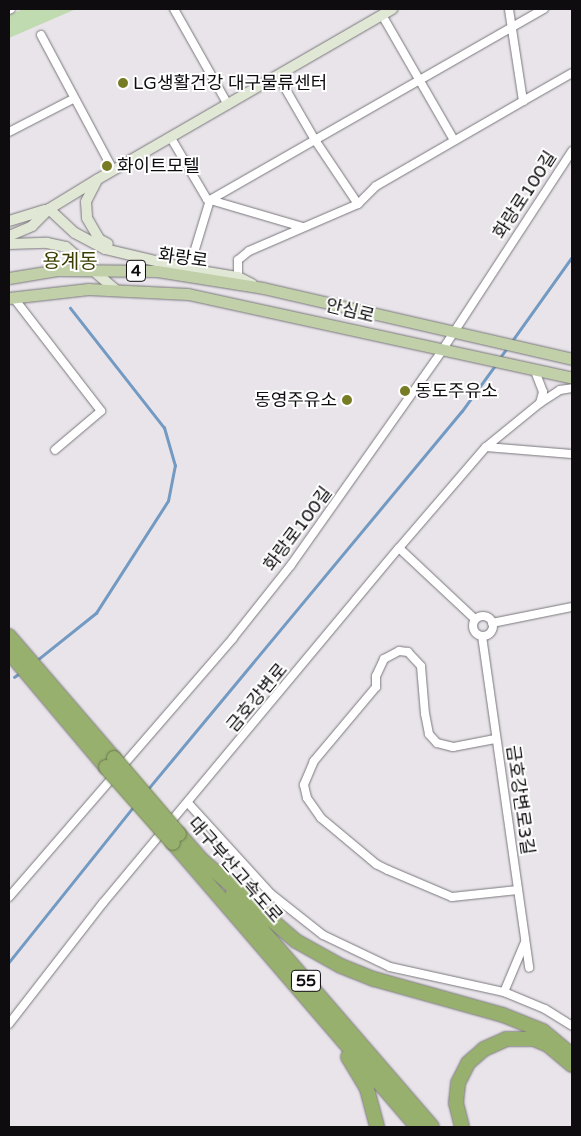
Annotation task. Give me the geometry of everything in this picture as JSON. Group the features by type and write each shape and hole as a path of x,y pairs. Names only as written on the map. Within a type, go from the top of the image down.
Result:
{"highway":[{"name":"대구부산고속도로","path":"9,636 13,653 39,679 176,839 417,1127"},
{"name":"대구부산고속도로","path":"176,839 203,861 432,1127"},
{"path":"203,861 296,941 341,966 374,979 503,1015 542,1031 572,1055"},
{"path":"282,968 344,1051 367,1089 377,1127"},
{"path":"462,1127 456,1103 458,1084 468,1063 484,1049 506,1039 534,1039 548,1045 572,1065"}],"main road":[{"path":"9,236 32,226 49,209 113,170 393,9"},
{"path":"98,179 88,194 87,218 99,239 126,254"},
{"path":"9,221 49,209"},
{"path":"49,209 75,233 106,249 189,270 238,277 263,288"},
{"path":"9,244 47,243 66,247 95,270 117,291"},
{"name":"화랑로","path":"9,278 58,270 157,271 263,288"},
{"name":"안심로","path":"263,288 470,333 572,359"},
{"path":"11,298 63,290 117,291"},
{"name":"안심로","path":"117,291 211,298 441,352 572,378"},
{"path":"548,373 572,388"}],"street":[{"path":"174,9 228,105"},
{"path":"509,9 523,101"},
{"path":"189,270 210,200 544,9"},
{"path":"382,15 454,140"},
{"path":"41,35 73,99 113,170"},
{"path":"238,277 236,264 241,257 302,227 358,204 376,186 572,73"},
{"path":"278,76 315,140 358,204"},
{"path":"9,132 73,99"},
{"path":"171,138 210,200 302,227"},
{"name":"화랑로100길","path":"9,897 233,638 291,565 441,352 572,151"},
{"path":"11,298 101,411 55,450"},
{"path":"535,371 543,392 540,403"},
{"name":"금호강변로","path":"9,1024 103,903 399,548 486,447 540,403 560,390 572,388"},
{"path":"486,447 572,454"},
{"path":"399,548 475,619"},
{"path":"492,623 572,606"},
{"path":"475,619 484,616 492,623"},
{"path":"475,619 473,628 482,636 490,632 492,623"},
{"name":"금호강변로3길","path":"482,636 495,739 529,968"},
{"path":"495,739 453,746 437,743 429,734 425,714 421,666 408,652 399,651 384,659 376,676 376,687 314,761 304,785 307,798 321,818 376,864 452,897 518,890"},
{"path":"188,803 271,894 323,935 390,967 504,992 545,1009 572,1026"},
{"path":"504,992 525,942"}],"green space":[{"path":"23,9 76,9 9,38 9,15"}],"waterway":[{"path":"512,341 572,257"},
{"path":"36,661 96,613 168,501 175,466 164,428 70,308"},
{"path":"499,359 507,348"},
{"path":"148,789 462,411 496,364"},
{"path":"14,677 20,673"},
{"path":"9,962 135,805"}],"place":[{"name":"LG생활건강 대구물류센터","path":"123,83"},
{"name":"화이트모텔","path":"107,166"},
{"name":"동도주유소","path":"405,391"},
{"name":"동영주유소","path":"347,400"}],"district":[{"name":"용계동","path":"70,262"}]}
